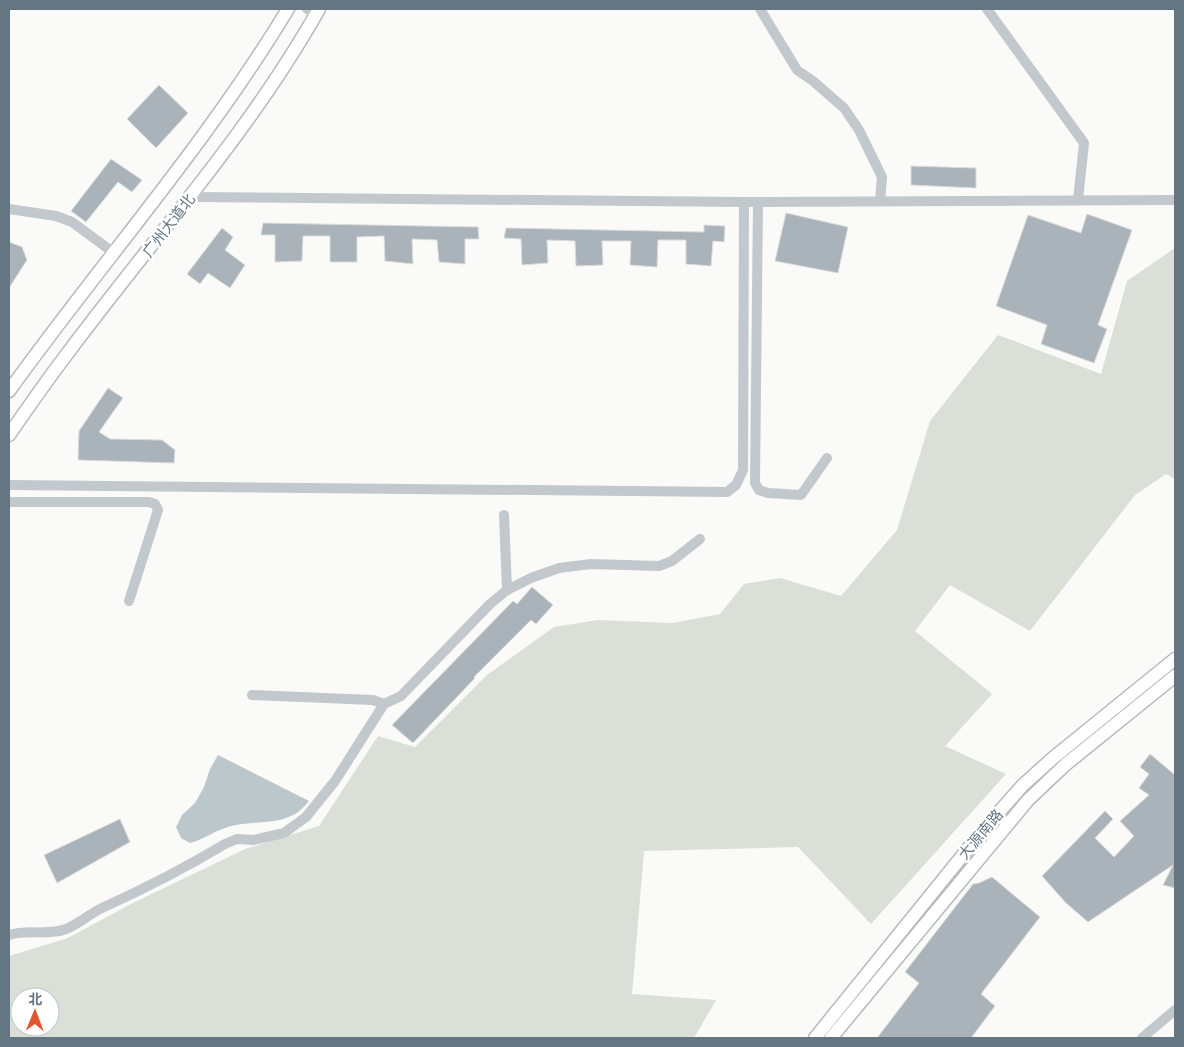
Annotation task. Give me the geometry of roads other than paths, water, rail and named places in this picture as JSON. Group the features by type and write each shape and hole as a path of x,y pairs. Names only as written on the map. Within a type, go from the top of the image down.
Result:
{"main road":[{"name":"广州大道北","path":"9,391 236,90 288,9"},
{"name":"广州大道北","path":"9,435 64,358 190,197 254,111 297,46 314,11"},
{"name":"大源南路","path":"815,1038 984,829 1024,785 1067,746 1175,659"},
{"name":"大源南路","path":"831,1038 1028,800 1065,765 1175,676"}],"street":[{"path":"760,9 797,70 813,81 844,108 859,130 882,177 880,201"},
{"path":"988,9 1084,143 1078,200"},
{"path":"190,197 744,202 1175,200"},
{"path":"9,485 727,492 736,485 743,470 744,202"},
{"path":"758,202 755,483 759,490 768,493 801,495 828,458"},
{"path":"9,208 56,216 72,222 114,253"},
{"path":"9,502 149,502 155,504 158,510 129,601"},
{"path":"504,515 506,590"},
{"path":"9,935 30,931 52,932 65,930 101,908 123,900 225,844 237,839 253,840 284,833 306,817 320,801 335,781 384,704 401,696 490,604 506,590 559,568 591,564 658,566 672,561 700,538"},
{"path":"252,695 373,700 384,704"},
{"path":"1142,1038 1175,1010"}]}
